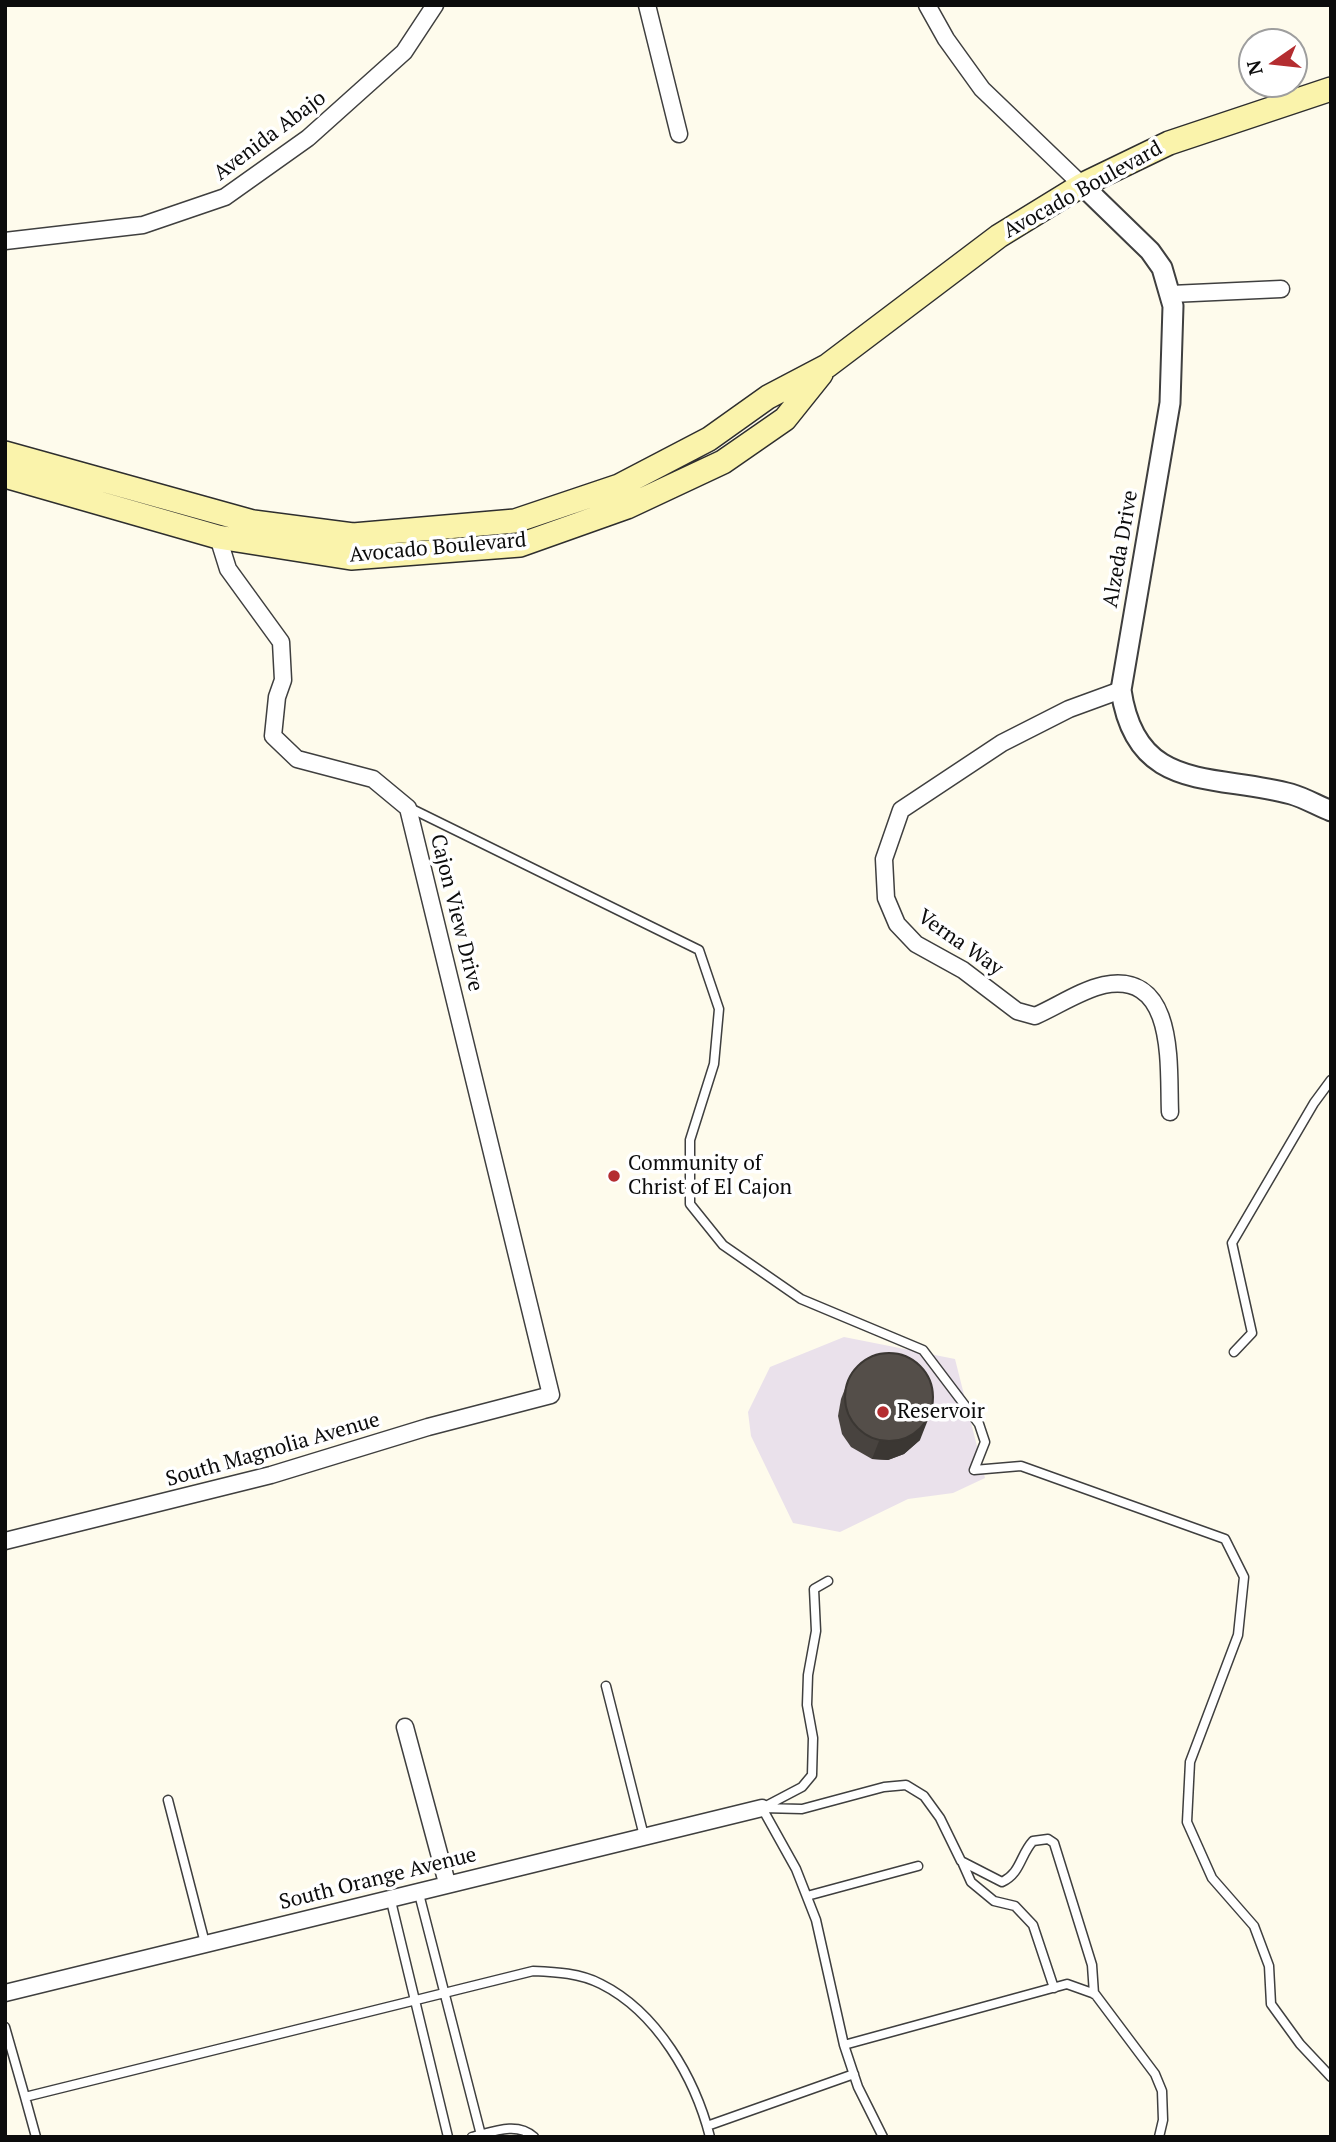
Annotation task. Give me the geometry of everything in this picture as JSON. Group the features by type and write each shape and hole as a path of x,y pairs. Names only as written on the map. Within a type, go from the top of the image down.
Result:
{"main road":[{"name":"Avocado Boulevard","path":"5,453 253,522 352,535 515,521 619,486 709,439 768,397 827,366 999,236 1082,186 1169,143 1331,89"},
{"name":"Avocado Boulevard","path":"5,476 218,537 351,558 520,545 627,507 723,462 785,419 827,366"}],"street":[{"name":"Avenida Abajo","path":"5,242 143,225 225,198 308,138 404,52 435,5"},
{"path":"647,5 679,134"},
{"path":"927,5 946,39 982,89 1082,186"},
{"name":"Alzeda Drive","path":"1082,186 1150,251 1162,268 1171,294 1170,403 1121,690 1125,716 1133,736 1165,768 1189,776 1292,794 1331,811"},
{"path":"1171,294 1280,289"},
{"path":"218,537 229,569 281,642 283,680 277,697 273,736 297,759 373,779 408,808"},
{"name":"Verna Way","path":"1121,690 1069,709 1002,743 901,810 884,859 886,898 897,924 916,944 963,970 1017,1011 1035,1016 1103,985 1129,984 1150,997 1166,1022 1170,1112"},
{"name":"Cajon View Drive","path":"408,808 551,1395"},
{"name":"South Magnolia Avenue","path":"5,1541 271,1475 428,1427 551,1395"},
{"path":"405,1727 447,1883"},
{"name":"South Orange Avenue","path":"5,1993 761,1808"}],"lane":[{"path":"408,808 699,950 719,1009 714,1064 690,1140 690,1203 723,1245 801,1299 923,1350 979,1424 985,1441 974,1470 1021,1466 1225,1539 1244,1577 1238,1635 1190,1762 1187,1822 1212,1878 1254,1926 1269,1966 1270,2004 1300,2044 1331,2077"},
{"path":"1234,1352 1252,1333 1232,1243 1314,1103 1331,1080"},
{"path":"761,1808 802,1787 812,1775 813,1738 807,1705 807,1675 816,1631 814,1589 828,1581"},
{"path":"606,1686 644,1836"},
{"path":"761,1808 802,1809 884,1787 906,1786 924,1796 940,1818 971,1882 994,1901 1015,1906 1033,1925 1054,1988"},
{"path":"168,1800 205,1943"},
{"path":"761,1808 796,1869 816,1920 844,2045 854,2074 883,2137"},
{"path":"961,1861 1002,1882 1012,1877 1020,1867 1034,1841 1048,1839 1054,1843 1092,1965 1094,1993 1155,2074 1162,2091 1163,2120 1159,2137"},
{"path":"807,1896 918,1866"},
{"path":"418,1890 445,1992 477,2136 508,2128 528,2131 534,2137"},
{"path":"390,1897 448,2137"},
{"path":"25,2097 533,1970 571,1974 601,1983 641,2011 687,2075 710,2137"},
{"path":"844,2045 1067,1984 1094,1993"},
{"path":"5,2027 36,2137"},
{"path":"707,2126 854,2074"}],"shaded area":[{"path":"844,1337 955,1359 985,1478 953,1493 908,1499 840,1532 793,1523 751,1436 748,1412 770,1367"}],"building":[{"name":"Reservoir","path":"889,1353 906,1357 920,1366 929,1380 933,1397 929,1414 920,1428 906,1437 889,1441 872,1437 858,1428 849,1414 845,1397 849,1380 858,1366 872,1357"}],"place":[{"name":"Community of Christ of El Cajon","path":"614,1176"},
{"name":"Reservoir","path":"883,1412"}]}
